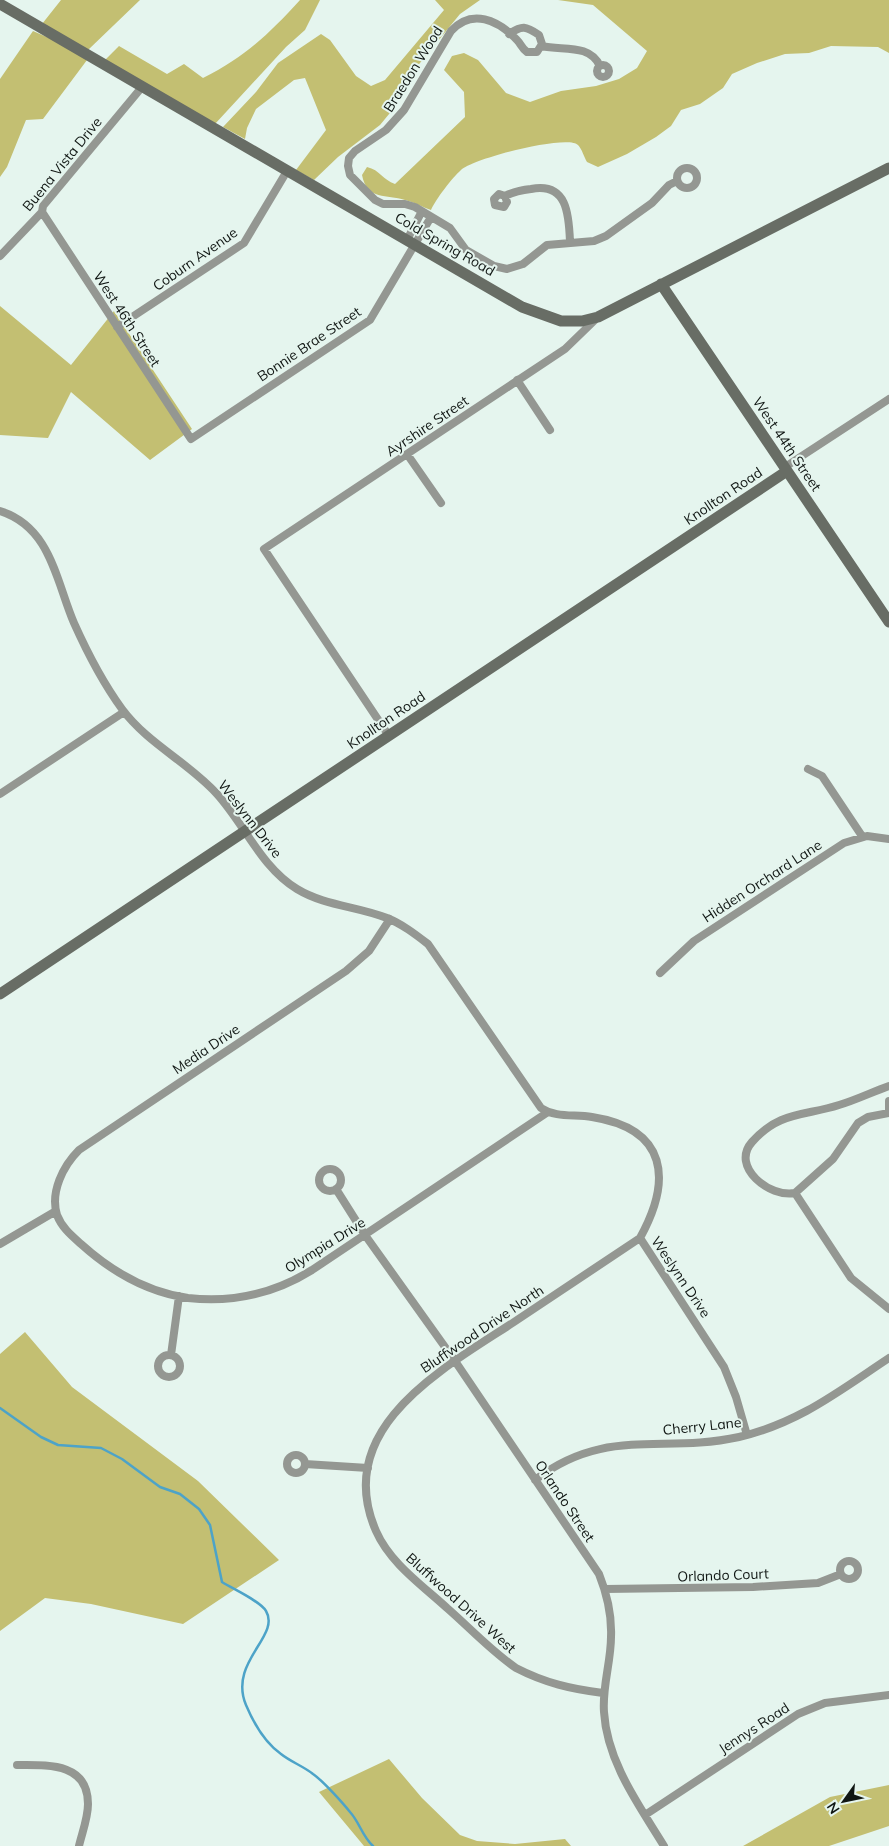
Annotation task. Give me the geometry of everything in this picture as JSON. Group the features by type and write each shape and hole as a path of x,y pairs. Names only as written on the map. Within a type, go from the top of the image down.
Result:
{"street":[{"name":"Cold Spring Road","path":"0,4 532,312 561,322 598,318 660,284 889,168"},
{"name":"Braedon Wood","path":"509,34 489,20 470,18 458,24 451,31 399,116 383,132 355,151 348,161 348,169 352,177 376,200 388,205 409,205 422,211 450,228 466,250 494,266 504,269 520,266 547,245 594,241 612,233 652,203 669,185 677,181"},
{"path":"525,26 539,35 542,46 536,52 527,52 509,34 525,26"},
{"path":"542,46 585,50 594,57 600,66"},
{"name":"Buena Vista Drive","path":"0,256 42,212 43,206 142,87"},
{"name":"Coburn Avenue","path":"117,327 244,243 287,171"},
{"path":"505,196 517,191 542,187 552,189 558,194 566,208 570,242"},
{"path":"411,242 422,211"},
{"name":"West 46th Street","path":"42,212 191,439"},
{"path":"411,242 431,216"},
{"name":"Bonnie Brae Street","path":"191,439 370,320 411,242"},
{"name":"West 44th Street","path":"660,284 889,622"},
{"name":"Ayrshire Street","path":"389,736 264,549 565,349 598,318"},
{"path":"517,380 550,430"},
{"name":"Knollton Road","path":"0,994 389,736 889,399"},
{"path":"407,454 441,503"},
{"name":"Weslynn Drive","path":"0,511 22,522 43,544 77,629 96,666 124,712 153,742 208,785 246,831 271,867 298,889 321,901 390,919 410,930 435,953 534,1102 548,1112 602,1119 637,1134 653,1150 660,1172 653,1209 640,1238 724,1367 736,1397 747,1435"},
{"path":"0,794 124,712"},
{"path":"808,769 822,776 862,836"},
{"name":"Hidden Orchard Lane","path":"660,973 694,941 838,846 862,836 889,839"},
{"name":"Media Drive","path":"56,1211 55,1198 62,1174 72,1158 84,1145 346,971 369,951 390,919"},
{"path":"889,1086 840,1105 788,1116 778,1121 752,1142 746,1160 756,1180 766,1188 778,1192 795,1193 833,1159 858,1123 889,1111 889,1101"},
{"name":"Olympia Drive","path":"56,1211 67,1232 112,1269 149,1288 178,1296 225,1299 265,1292 306,1274 548,1112"},
{"name":"Orlando Street","path":"336,1189 365,1235 455,1361 592,1563 605,1589 609,1603 611,1637 604,1692 605,1723 612,1752 623,1776 664,1846"},
{"path":"795,1193 851,1278 889,1309"},
{"path":"0,1244 56,1211"},
{"name":"Bluffwood Drive North","path":"368,1468 378,1438 397,1410 419,1387 640,1238"},
{"path":"171,1355 178,1296"},
{"name":"Cherry Lane","path":"536,1480 560,1462 599,1447 698,1442 747,1435 779,1425 806,1413 889,1358"},
{"path":"305,1464 368,1468"},
{"name":"Bluffwood Drive West","path":"368,1468 367,1498 372,1521 388,1553 405,1571 516,1668 535,1678 560,1686 604,1692"},
{"name":"Orlando Court","path":"605,1589 753,1588 818,1583 841,1574"},
{"name":"Jennys Road","path":"645,1815 798,1714 825,1703 889,1694"},
{"path":"17,1765 60,1767 70,1771 81,1781 86,1791 88,1806 79,1846"}],"shaded area":[{"path":"61,0 140,0 88,50 42,24"},
{"path":"300,0 320,0 305,30 286,47 215,124 104,61 119,46 167,74 184,64 203,78 232,62 256,44"},
{"path":"435,0 480,0 460,14 411,74 397,98 394,108 380,125 338,157 314,180 296,170 326,130 305,78 294,80 256,109 247,128 245,139 223,127 256,92 278,63 321,34 330,40 356,76 371,86 385,80 444,10"},
{"path":"558,0 889,0 889,53 878,47 831,46 809,53 785,54 757,63 732,74 723,88 700,104 681,110 671,126 656,137 627,154 598,167 587,162 578,145 571,142 557,143 520,149 483,159 469,165 453,178 431,210 398,198 373,193 368,189 362,175 367,167 375,170 395,184 465,117 464,92 444,70 452,56 464,53 478,60 506,93 530,102 561,91 596,86 619,79 637,68 647,51 593,5"},
{"path":"33,31 90,56 43,119 26,120 7,167 0,177 0,79"},
{"path":"0,306 71,365 114,311 192,429 150,460 71,392 48,438 0,435"},
{"path":"25,1332 72,1387 198,1481 279,1560 183,1624 91,1604 45,1598 0,1631 0,1354"},
{"path":"389,1759 422,1798 460,1835 477,1841 515,1844 565,1839 571,1846 364,1846 319,1792"},
{"path":"889,1785 889,1826 829,1846 743,1846 830,1797"}],"waterway":[{"path":"0,1408 41,1437 58,1445 101,1448 122,1459 160,1487 180,1494 199,1509 210,1525 222,1582 263,1607 269,1620 267,1630 248,1663 244,1676 242,1690 252,1719 260,1732 275,1749 322,1781 353,1816 373,1846"}]}
